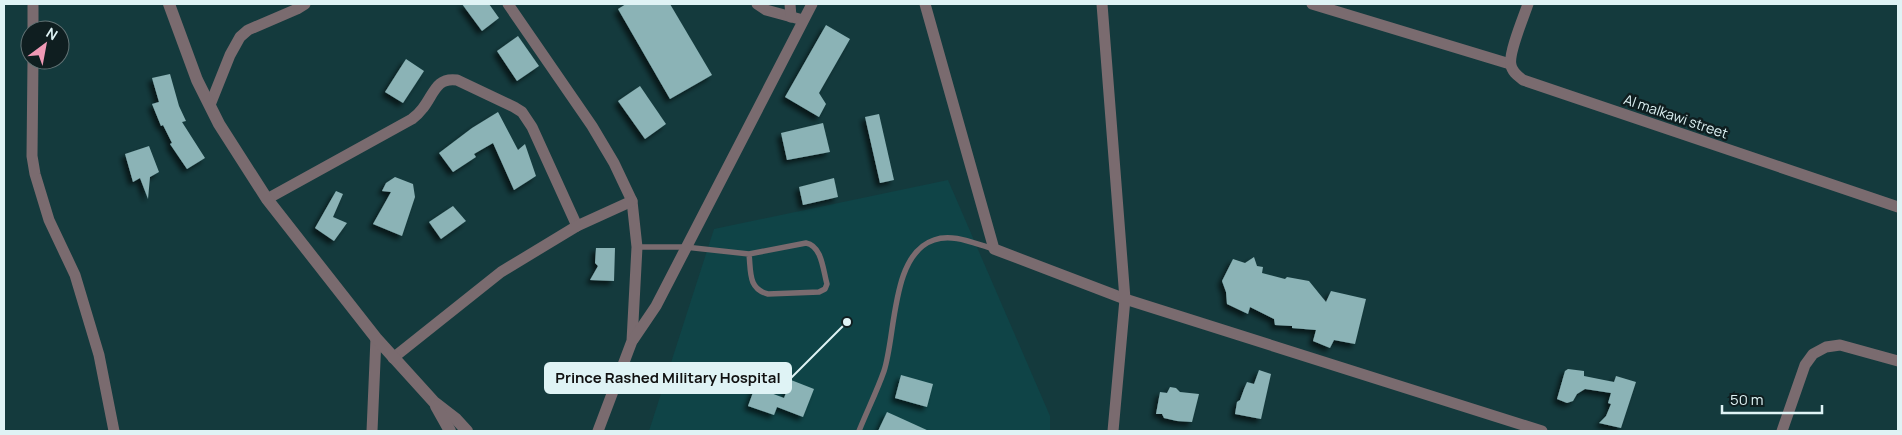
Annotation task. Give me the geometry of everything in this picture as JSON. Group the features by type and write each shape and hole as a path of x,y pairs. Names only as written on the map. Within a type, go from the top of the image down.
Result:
{"street":[{"path":"33,4 33,20"},
{"path":"169,4 196,80 219,124 267,199 393,358 434,402 456,419 467,431"},
{"path":"210,105 230,55 240,37 248,30 305,4"},
{"path":"508,4 592,126 614,163 632,202 637,247 632,341"},
{"path":"757,4 766,10 803,20"},
{"path":"790,4 791,17"},
{"path":"598,431 632,341 656,306 812,4"},
{"path":"925,4 994,249 1125,299 1542,431"},
{"path":"1102,4 1125,299 1114,431"},
{"path":"1312,4 1510,64 1528,4"},
{"name":"Al malkawi street","path":"1510,64 1514,73 1523,80 1898,207"},
{"path":"33,70 32,156 35,174 50,220 75,275 99,356 114,431"},
{"path":"267,199 412,119 423,108 438,84 450,79 457,80 502,100 522,112 532,127 577,226"},
{"path":"393,358 501,272 577,226 632,202"},
{"path":"372,431 376,338"},
{"path":"1782,431 1805,365 1813,354 1826,347 1840,345 1898,361"},
{"path":"434,402 450,431"}],"lane":[{"path":"859,431 884,370 901,281 910,262 920,248 934,240 954,238 994,249"},
{"path":"637,247 685,247 749,254 806,243 813,244 818,250 827,284 819,292 768,294 760,292 753,284 749,254"}],"shaded area":[{"path":"948,180 1050,416 1050,431 649,431 714,229"}],"building":[{"path":"462,4 489,4 499,18 482,31"},
{"path":"626,4 670,4 712,75 670,99 618,9"},
{"path":"826,25 850,39 819,93 826,104 819,117 785,97"},
{"path":"518,36 539,66 517,81 497,51"},
{"path":"406,59 424,71 403,103 385,92"},
{"path":"170,74 179,106 186,121 182,122 205,158 187,169 170,144 172,143 163,125 161,126 152,104 159,102 152,78"},
{"path":"640,86 666,124 645,139 618,101"},
{"path":"498,112 518,150 525,144 536,176 514,190 493,143 474,154 476,157 453,172 439,153 472,128"},
{"path":"879,114 894,180 880,183 865,117"},
{"path":"823,123 830,152 787,160 781,133"},
{"path":"149,146 159,172 150,177 148,199 140,178 133,182 125,154"},
{"path":"395,177 413,184 415,197 402,236 373,224 391,192 382,191 386,183"},
{"path":"834,178 838,197 803,205 799,187"},
{"path":"336,191 343,194 333,217 347,223 334,241 315,228"},
{"path":"453,206 466,221 441,239 429,222"},
{"path":"596,248 615,248 614,281 590,280 598,266 595,263"},
{"path":"1254,257 1257,266 1263,267 1262,273 1285,279 1287,277 1309,281 1326,302 1331,291 1366,299 1355,344 1334,340 1330,348 1313,341 1316,330 1275,325 1274,319 1250,307 1248,314 1227,304 1226,292 1222,281 1233,259 1245,263"},
{"path":"1568,369 1584,371 1584,376 1614,382 1616,376 1636,382 1621,428 1599,423 1606,416 1611,404 1608,403 1611,393 1585,389 1577,394 1573,401 1567,403 1557,399 1565,371"},
{"path":"1259,370 1271,374 1261,419 1235,414 1237,402 1240,400 1247,382 1254,384"},
{"path":"901,375 933,384 927,407 895,398"},
{"path":"791,380 814,389 803,417 777,407 774,415 748,406 755,387 784,398"},
{"path":"1170,387 1176,388 1180,392 1199,394 1192,422 1177,421 1164,418 1162,414 1156,414 1160,392 1167,393"},
{"path":"887,412 896,416 929,431 878,431"}],"place":[{"name":"Prince Rashed Military Hospital","path":"847,322"}]}
